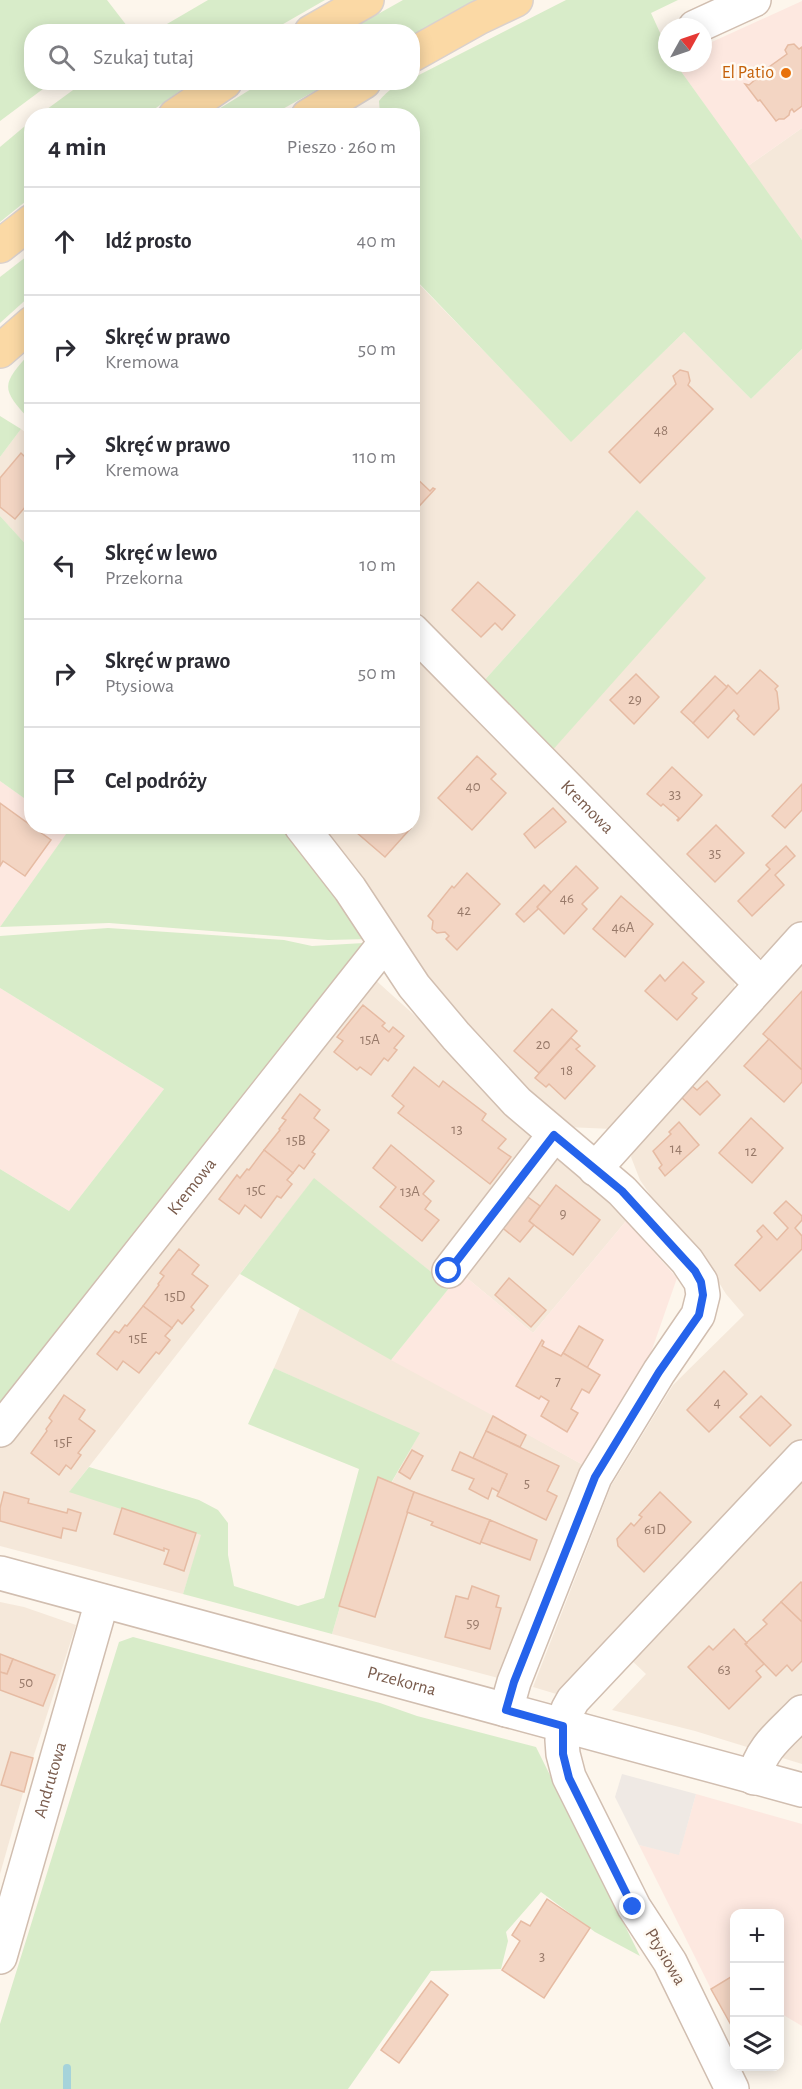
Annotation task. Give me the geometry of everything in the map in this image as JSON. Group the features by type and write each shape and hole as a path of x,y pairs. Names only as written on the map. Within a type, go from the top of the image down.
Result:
{"main road":[{"path":"325,24 367,0"},
{"path":"420,51 516,0"},
{"path":"187,108 213,90"},
{"path":"322,108 351,90"},
{"path":"0,246 24,227"},
{"path":"0,351 24,329"}],"street":[{"path":"712,19 754,0"},
{"name":"Kremowa","path":"420,638 761,984"},
{"path":"307,834 350,889 414,986 456,1036 516,1102 622,1191 695,1271 701,1282 702,1307 694,1322 659,1372 595,1477 514,1682 506,1710"},
{"path":"595,1169 802,939"},
{"name":"Kremowa","path":"0,1430 385,943"},
{"path":"449,1271 554,1135"},
{"path":"563,1726 573,1700 802,1457"},
{"name":"Przekorna","path":"0,1573 802,1790"},
{"name":"Andrutowa","path":"0,1957 102,1601"},
{"path":"754,1778 758,1761 765,1750 802,1713"},
{"name":"Ptysiowa","path":"563,1726 563,1754 569,1778 633,1907 670,1962 732,2089"}],"shaded area":[{"path":"802,1 802,128 748,166 681,72 712,72 712,42"},
{"path":"802,128 802,240 748,166"},
{"path":"420,285 571,441 684,332 751,399 802,349 802,921 770,956 751,958 550,753 637,510 482,683 420,619"},
{"path":"21,429 24,431 24,542 0,516 0,457"},
{"path":"420,654 734,976 735,996 613,1129 566,1127 524,1090 438,995 322,834 420,834"},
{"path":"0,781 24,798 24,834 66,834 0,927"},
{"path":"802,962 802,1439 563,1696 533,1687 611,1486 673,1385 744,1315 726,1294 697,1247 651,1196 640,1180 631,1157 635,1146"},
{"path":"371,976 463,1059 542,1141 436,1276 314,1179 70,1491 202,1535 183,1594 0,1546 0,1409"},
{"path":"0,988 164,1089 69,1211 0,1169"},
{"path":"554,1151 599,1190 626,1221 533,1333 461,1273"},
{"path":"626,1221 677,1278 647,1364 585,1466 391,1360 461,1273 533,1333"},
{"path":"300,1308 585,1466 502,1679 332,1634 378,1477 392,1482 419,1434 274,1368"},
{"path":"802,1470 802,1764 695,1731 612,1710 646,1674 628,1657"},
{"path":"0,1602 24,1607 76,1625 33,1758 0,1874"},
{"path":"622,1774 696,1794 679,1855 639,1845 615,1797"},
{"path":"696,1794 802,1824 802,2026 784,2015 784,1909 730,1909 730,2023 639,1845 679,1854"}],"green space":[{"path":"0,0 107,0 125,24 24,24 24,90 42,90 0,121"},
{"path":"208,0 325,0 283,24 167,24"},
{"path":"403,0 484,0 420,33 420,24 360,24"},
{"path":"566,0 678,0 651,13 658,28 658,72 681,72 802,240 802,349 751,399 684,332 571,442 420,284 420,108 380,108 379,101 390,90 420,90 420,74"},
{"path":"73,90 181,90 156,108 49,108"},
{"path":"250,90 317,90 284,108 220,108"},
{"path":"24,127 24,203 0,222 0,147"},
{"path":"24,258 24,301 0,323 0,277"},
{"path":"24,360 24,413 9,393 8,386 14,372"},
{"path":"0,416 21,429 0,457"},
{"path":"637,510 706,578 550,753 482,683"},
{"path":"0,516 24,542 24,798 0,781"},
{"path":"66,834 291,834 317,863 370,939 328,940 109,923 0,927"},
{"path":"108,928 284,940 312,946 364,943 0,1409 0,1169 69,1211 164,1089 0,988 0,936"},
{"path":"314,1178 450,1287 391,1360 240,1274"},
{"path":"274,1368 420,1433 391,1483 378,1477 332,1634 183,1594 201,1535 69,1492 89,1467 199,1500 218,1510 228,1523 228,1555 234,1586 298,1606 324,1598 359,1469 248,1424"},
{"path":"133,1637 536,1747 640,1956 595,1932 541,1892 506,1932 508,1941 501,1969 431,1971 348,2089 0,2089 0,2024 119,1642"}],"building":[{"path":"794,44 799,49 802,47 802,106 794,112 792,109 784,119 776,121 745,84 749,85 757,78 754,73 757,67 762,66 766,69 787,54 785,50 788,45"},
{"path":"680,370 688,372 690,381 688,385 713,409 640,483 609,452 676,384 673,376"},
{"path":"21,453 24,456 24,508 15,519 0,507 0,478"},
{"path":"420,482 430,491 435,489 420,505"},
{"path":"478,582 515,615 502,630 495,623 481,637 452,610"},
{"path":"760,670 778,686 775,689 779,709 754,735 737,719 739,716 734,710 708,738 693,723 728,685 737,694"},
{"path":"636,674 659,697 634,724 610,700"},
{"path":"715,676 727,687 693,723 681,712"},
{"path":"477,756 496,774 491,779 506,793 472,830 438,798"},
{"path":"672,767 702,795 678,821 679,818 663,804 661,806 647,794"},
{"path":"802,784 802,810 785,828 772,816"},
{"path":"0,803 24,820 24,834 43,834 51,840 25,876 3,861 0,866"},
{"path":"553,808 566,822 535,848 524,834"},
{"path":"716,825 744,853 715,882 687,854"},
{"path":"358,834 406,834 385,857"},
{"path":"786,846 795,856 775,875 784,885 752,916 738,901 770,869 766,865"},
{"path":"576,866 598,888 582,904 587,909 564,934 537,907"},
{"path":"467,873 500,904 457,950 446,939 449,936 445,932 437,933 432,929 433,921 428,916 452,886 454,888"},
{"path":"544,885 551,892 524,922 516,914"},
{"path":"621,896 653,924 625,957 593,929"},
{"path":"683,962 704,982 692,994 697,998 677,1020 645,991 660,975 665,981"},
{"path":"802,991 802,1070 763,1034"},
{"path":"363,1005 385,1023 382,1026 389,1032 393,1027 404,1036 394,1048 397,1050 388,1061 384,1058 371,1075 360,1067 357,1070 334,1052 343,1041 337,1037"},
{"path":"552,1009 577,1031 539,1073 514,1051"},
{"path":"571,1038 580,1046 576,1049 595,1066 565,1099 549,1084 546,1087 535,1078"},
{"path":"769,1039 802,1070 802,1082 784,1102 744,1066"},
{"path":"414,1067 439,1087 443,1081 486,1114 482,1120 506,1139 498,1148 511,1157 490,1184 398,1113 404,1106 392,1096"},
{"path":"707,1081 720,1095 700,1115 679,1095 691,1085 697,1090"},
{"path":"300,1094 320,1110 314,1118 329,1130 312,1152 315,1154 304,1169 299,1165 293,1173 264,1150 280,1130 286,1120 282,1118"},
{"path":"751,1118 783,1148 752,1183 719,1153"},
{"path":"679,1122 699,1145 665,1176 659,1168 662,1165 653,1151 671,1134 669,1132"},
{"path":"391,1145 434,1181 423,1194 431,1201 425,1209 439,1220 422,1241 380,1207 396,1187 373,1168"},
{"path":"264,1150 293,1173 287,1180 292,1184 281,1198 277,1196 261,1218 245,1205 239,1214 219,1199 237,1175 240,1178 247,1169 249,1170"},
{"path":"556,1185 600,1220 573,1255 529,1221"},
{"path":"525,1195 540,1206 529,1221 534,1225 520,1242 500,1226"},
{"path":"786,1201 802,1216 802,1220 795,1228 802,1236 802,1249 760,1291 735,1265 762,1237 757,1231 763,1225 777,1240 788,1228 774,1213"},
{"path":"179,1249 199,1265 192,1274 208,1286 191,1307 194,1310 182,1324 178,1320 172,1328 143,1306 164,1276 160,1273"},
{"path":"509,1278 546,1310 531,1327 495,1295"},
{"path":"143,1306 172,1328 165,1336 170,1340 159,1354 156,1352 139,1373 123,1361 117,1370 97,1354 115,1331 119,1333 125,1325 127,1326"},
{"path":"579,1326 603,1340 587,1368 563,1353"},
{"path":"542,1340 544,1342 542,1346 561,1356 563,1353 600,1375 589,1393 582,1389 571,1409 578,1413 567,1432 541,1416 549,1401 541,1396 539,1399 516,1386"},
{"path":"724,1371 747,1394 709,1432 687,1410"},
{"path":"64,1395 85,1410 79,1419 95,1431 78,1453 81,1455 71,1469 66,1465 59,1475 31,1453 47,1431 52,1421 49,1418"},
{"path":"761,1396 791,1425 770,1446 740,1417"},
{"path":"493,1416 526,1435 520,1447 486,1431"},
{"path":"486,1431 559,1466 547,1491 557,1496 546,1520 497,1496 507,1474 473,1458"},
{"path":"412,1450 423,1456 410,1479 399,1472"},
{"path":"460,1452 507,1474 499,1492 492,1488 488,1499 469,1489 474,1479 452,1470"},
{"path":"378,1477 414,1492 375,1617 339,1606"},
{"path":"4,1492 29,1499 28,1503 67,1513 68,1509 81,1513 76,1531 63,1528 61,1538 0,1521"},
{"path":"414,1492 490,1520 480,1544 431,1525 433,1522 407,1512"},
{"path":"660,1492 691,1522 644,1572 618,1546 617,1539 631,1523 634,1526 642,1517 639,1515"},
{"path":"122,1508 196,1533 184,1571 164,1564 169,1550 164,1548 164,1551 114,1534"},
{"path":"490,1520 537,1540 530,1560 481,1542"},
{"path":"802,1583 802,1622 781,1602"},
{"path":"472,1586 499,1596 496,1607 501,1608 490,1649 445,1637 456,1596 468,1599"},
{"path":"781,1602 802,1622 802,1661 792,1671 787,1665 776,1676 745,1644 767,1624 763,1620"},
{"path":"734,1629 764,1664 756,1671 761,1677 729,1709 688,1667 709,1646 713,1650"},
{"path":"0,1654 13,1659 7,1674 0,1672"},
{"path":"13,1659 55,1675 43,1706 0,1690 0,1672 7,1674"},
{"path":"11,1752 33,1758 24,1792 1,1785"},
{"path":"547,1899 590,1928 544,1998 502,1970 520,1941 512,1935 521,1921 530,1926"},
{"path":"730,1977 730,2023 711,1989"},
{"path":"431,1981 448,1995 399,2063 381,2050"}],"waterway":[{"path":"67,2068 67,2089"}],"place":[{"name":"El Patio","path":"786,73"}],"route":[{"path":"449,1271 554,1135 622,1191 687,1261 701,1282 703,1295 699,1315 659,1372 595,1477 514,1682 506,1710 563,1726 563,1754 569,1778 633,1907"}]}
